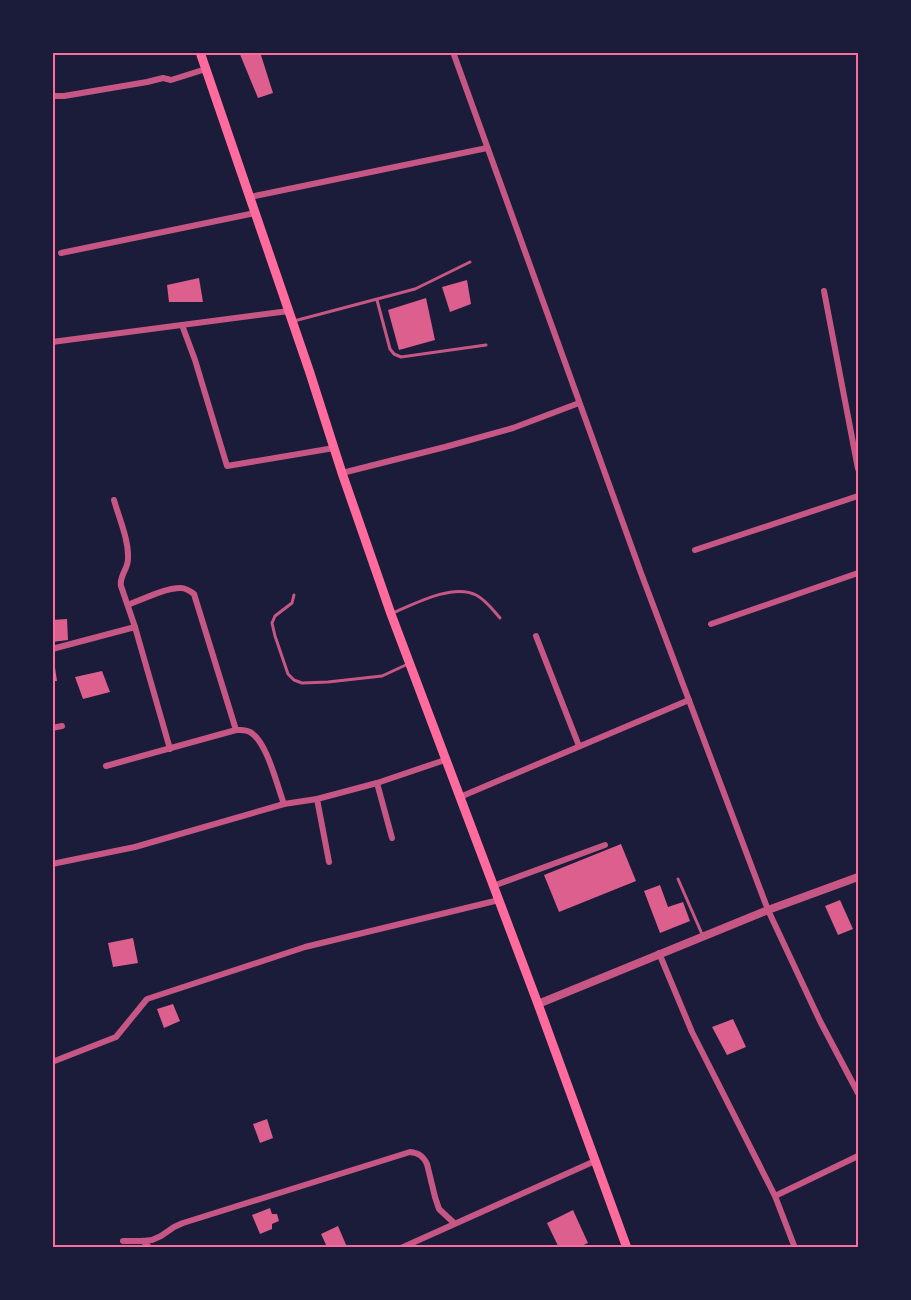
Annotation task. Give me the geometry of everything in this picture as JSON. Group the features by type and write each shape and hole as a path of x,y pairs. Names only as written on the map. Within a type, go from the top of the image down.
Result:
{"main road":[{"path":"200,52 391,614 627,1248"}],"street":[{"path":"453,52 579,403 768,910 820,1021 858,1093"},
{"path":"52,96 64,96 163,78 171,80 206,69"},
{"path":"250,197 488,148"},
{"path":"61,253 255,213"},
{"path":"824,291 855,433 858,469"},
{"path":"52,342 289,311"},
{"path":"182,325 227,466 334,448"},
{"path":"342,472 502,431 579,403"},
{"path":"694,550 858,496"},
{"path":"114,500 128,561 120,581 170,749"},
{"path":"711,624 858,573"},
{"path":"128,605 168,590 188,589 194,594 236,730"},
{"path":"52,649 135,627"},
{"path":"536,636 579,746"},
{"path":"460,797 689,700"},
{"path":"52,728 62,726"},
{"path":"106,766 244,729 252,732 262,745 284,804"},
{"path":"52,864 135,847 284,804 317,799 377,783 445,760"},
{"path":"377,783 392,838"},
{"path":"317,799 329,862"},
{"path":"493,885 605,845"},
{"path":"538,1004 703,935 858,877"},
{"path":"52,1062 116,1037 147,999 305,947 499,900"},
{"path":"659,953 692,1032 775,1196 795,1248"},
{"path":"123,1241 143,1241 161,1236 167,1230 183,1223 410,1152 421,1155 425,1159 439,1209 454,1223"},
{"path":"775,1196 858,1156"},
{"path":"400,1248 595,1161"},
{"path":"143,1241 150,1248"}],"lane":[{"path":"292,321 416,289 470,262"},
{"path":"377,300 390,349 401,357 486,345"},
{"path":"391,614 440,594 458,591 473,593 485,600 500,618"},
{"path":"294,595 292,603 275,616 272,622 274,636 288,674 294,680 302,683 328,682 382,675 410,663"},
{"path":"678,879 703,935"}],"building":[{"path":"239,52 260,52 273,93 258,98"},
{"path":"199,278 203,302 169,302 167,285"},
{"path":"467,280 471,304 450,312 442,287"},
{"path":"426,298 435,340 399,350 388,310"},
{"path":"67,619 68,640 52,642 52,620"},
{"path":"54,661 57,681 52,681 52,662"},
{"path":"102,671 110,692 83,699 75,677"},
{"path":"621,844 636,881 559,912 544,875"},
{"path":"660,885 668,907 683,902 690,921 660,933 644,891"},
{"path":"840,900 853,929 838,935 825,906"},
{"path":"133,938 138,963 113,967 108,943"},
{"path":"173,1004 180,1021 164,1028 157,1009"},
{"path":"733,1019 746,1047 727,1055 712,1027"},
{"path":"267,1119 273,1138 260,1143 253,1124"},
{"path":"270,1208 272,1214 277,1214 279,1221 272,1224 272,1229 260,1234 252,1215"},
{"path":"573,1210 588,1243 577,1248 559,1248 547,1223"},
{"path":"338,1226 347,1247 327,1247 321,1234"}]}
